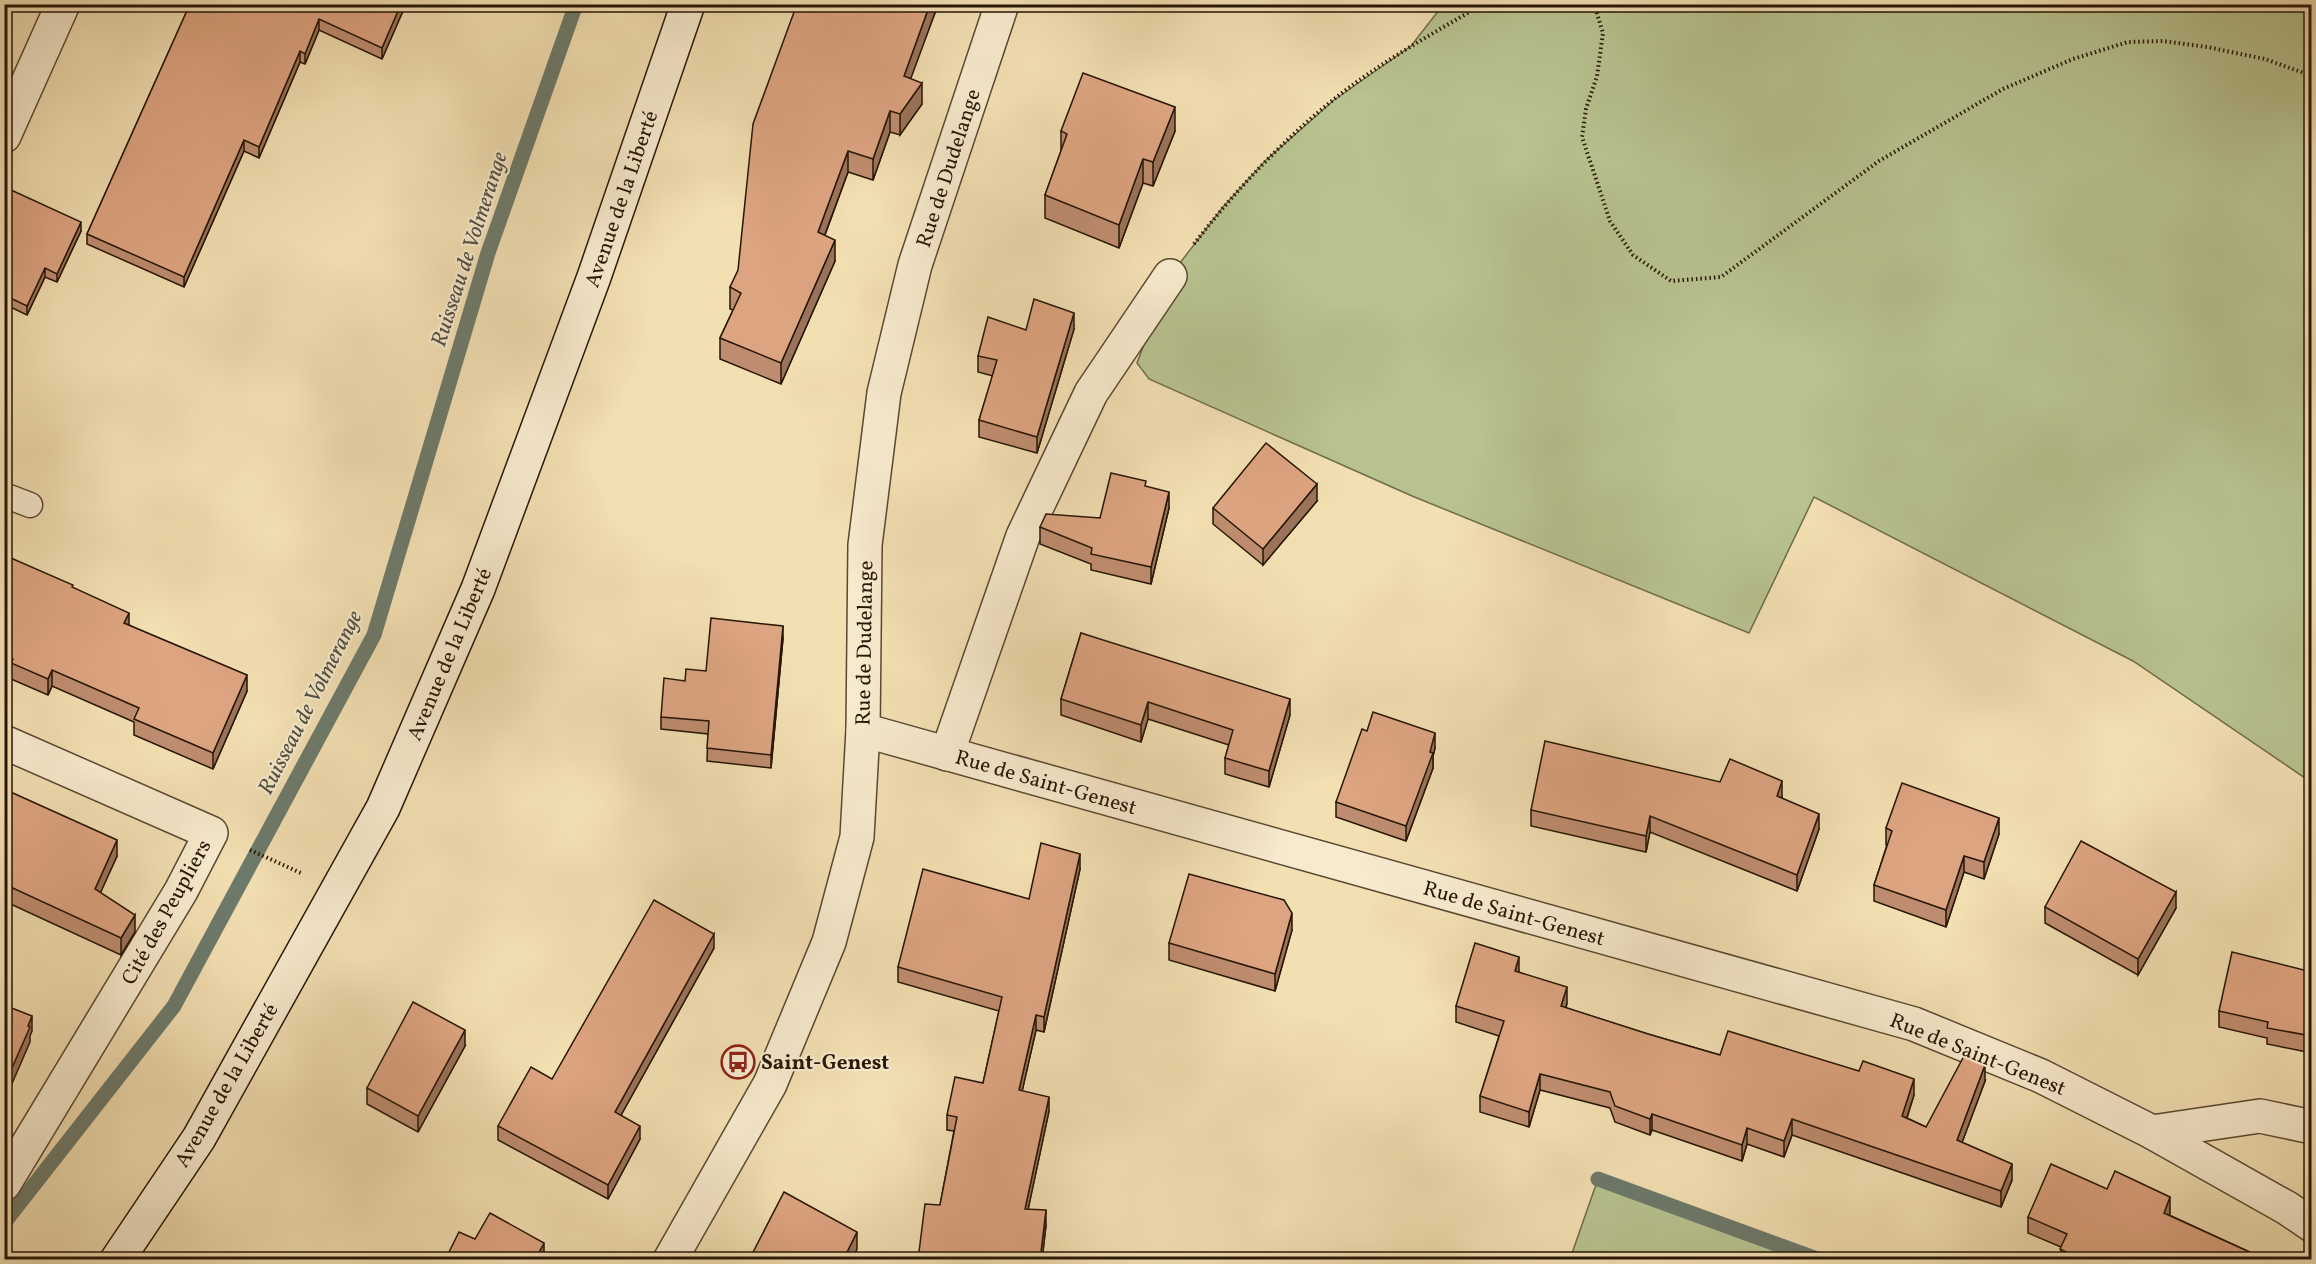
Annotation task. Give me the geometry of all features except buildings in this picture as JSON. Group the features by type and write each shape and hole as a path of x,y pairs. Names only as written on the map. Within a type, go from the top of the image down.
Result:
{"street":[{"path":"4,136 63,4"},
{"name":"Avenue de la Liberté","path":"117,1260 199,1138 383,808 478,589 590,289 688,4"},
{"name":"Rue de Dudelange","path":"670,1260 770,1084 829,942 857,837 863,730 865,545 884,393 915,265 1002,4"},
{"path":"947,754 1004,590 1033,515 1091,393 1170,276"},
{"name":"Rue de Saint-Genest","path":"863,730 1914,1024 2041,1076 2152,1132 2287,1208 2312,1226"},
{"name":"Cité des Peupliers","path":"4,742 211,833 181,891 4,1184"},
{"path":"2152,1132 2260,1116 2312,1126"}],"lane":[{"path":"4,495 30,505"}],"path":[{"path":"1170,276 1222,207 1258,169 1334,100 1411,46 1483,4"},
{"path":"1594,4 1603,33 1597,76 1586,109 1582,137 1610,221 1634,255 1671,281 1721,277 1879,161 2002,89 2073,59 2128,42 2163,41 2265,59 2312,76"},
{"path":"211,833 337,888"}],"green space":[{"path":"1443,5 2311,5 2311,782 2133,661 1814,497 1749,633 1412,496 1149,379 1137,363 1170,276 1223,207 1265,161 1334,100 1411,46"},
{"path":"1598,1179 1809,1255 1820,1259 1570,1259"}],"waterway":[{"name":"Ruisseau de Volmerange","path":"4,1223 174,1006 374,635 488,253 576,4"},
{"path":"1598,1179 1820,1260"}],"place":[{"name":"Saint-Genest","path":"738,1062"}]}
